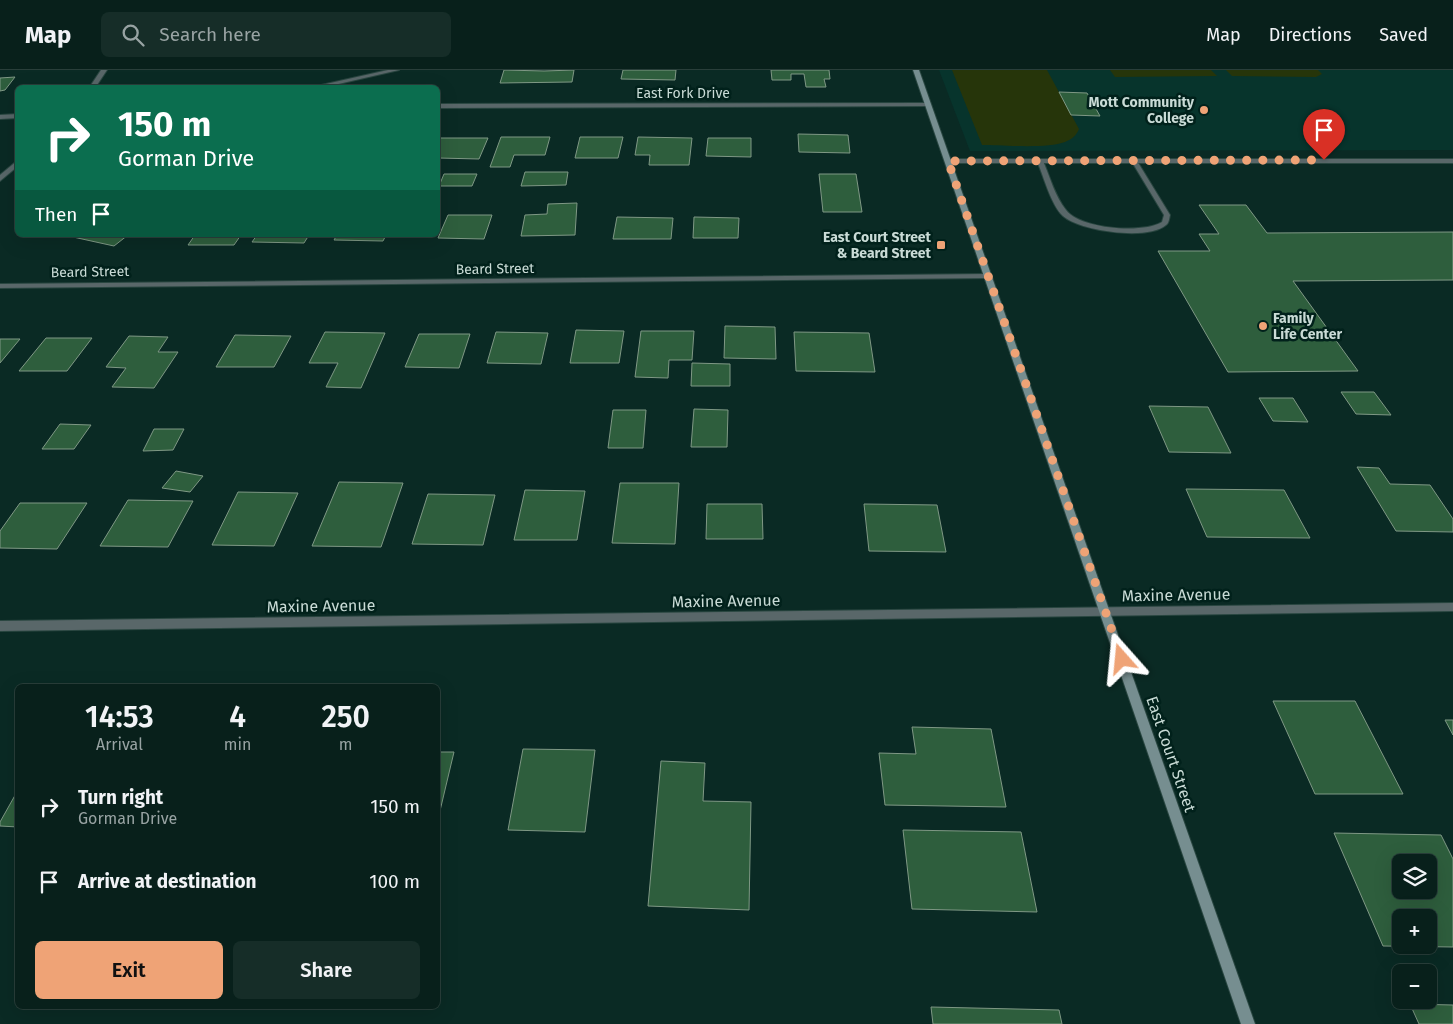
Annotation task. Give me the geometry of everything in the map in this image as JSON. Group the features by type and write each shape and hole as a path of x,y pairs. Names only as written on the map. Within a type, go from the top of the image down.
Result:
{"main road":[{"name":"East Court Street","path":"916,70 1248,1024"}],"street":[{"path":"94,85 104,70"},
{"path":"327,85 396,70"},
{"name":"East Fork Drive","path":"440,106 928,105"},
{"path":"0,117 15,116"},
{"path":"948,161 1453,161"},
{"path":"1040,161 1064,212 1072,219 1104,229 1148,229 1162,227 1167,215 1135,162"},
{"path":"0,179 15,165"},
{"name":"Beard Street","path":"1,285 987,276"},
{"name":"Maxine Avenue","path":"0,626 1453,607"}],"shaded area":[{"name":"Mott Community College","path":"939,70 1453,70 1453,150 970,151"},
{"path":"952,70 1047,70 1079,129 1077,134 1065,142 1057,144 1036,146 982,145"},
{"path":"1110,70 1211,70 1217,76 1115,77"},
{"path":"1226,70 1318,70 1322,74 1316,77 1232,76"}],"building":[{"path":"504,70 574,70 572,82 500,83"},
{"path":"623,70 676,70 675,80 621,79"},
{"path":"771,70 829,70 830,79 824,79 826,87 806,87 804,74 791,74 791,80 772,80"},
{"path":"15,77 5,90 0,91 0,78"},
{"path":"1059,92 1087,93 1100,116 1071,115"},
{"path":"798,134 848,135 850,153 799,152"},
{"path":"501,137 550,137 545,155 514,155 510,167 490,167"},
{"path":"580,137 623,137 618,158 575,158"},
{"path":"638,137 692,138 689,165 649,165 650,155 635,155"},
{"path":"440,138 488,138 479,159 440,158"},
{"path":"708,138 751,138 751,157 706,156"},
{"path":"525,172 568,172 566,185 521,186"},
{"path":"444,174 477,174 472,186 440,186"},
{"path":"819,174 856,174 862,212 823,212"},
{"path":"577,203 575,235 521,236 525,215 547,214 548,204"},
{"name":"Family Life Center","path":"1199,205 1246,205 1267,233 1453,232 1453,280 1293,281 1358,371 1228,372 1158,251 1210,251 1199,234 1219,234"},
{"path":"448,215 492,215 484,239 438,238"},
{"path":"617,217 673,218 671,239 613,239"},
{"path":"694,217 739,218 738,238 693,238"},
{"path":"73,237 125,237 114,246"},
{"path":"194,237 240,237 234,245 188,245"},
{"path":"256,237 308,237 304,243 252,242"},
{"path":"336,237 385,237 383,241 334,240"},
{"path":"725,326 775,327 776,359 724,358"},
{"path":"576,330 624,331 619,363 570,363"},
{"path":"641,331 694,331 692,360 669,360 668,378 635,377"},
{"path":"325,332 385,333 361,388 326,387 338,363 309,363"},
{"path":"496,332 548,333 541,364 487,363"},
{"path":"794,332 869,333 875,372 796,371"},
{"path":"419,334 470,334 459,368 405,367"},
{"path":"235,335 291,336 274,367 216,367"},
{"path":"129,336 168,337 158,352 178,352 154,388 112,387 126,368 106,367"},
{"path":"46,338 92,338 67,371 19,371"},
{"path":"0,339 20,339 0,363"},
{"path":"692,363 730,364 730,386 691,386"},
{"path":"1341,392 1374,392 1391,415 1356,414"},
{"path":"1259,398 1293,398 1308,422 1273,421"},
{"path":"1149,406 1208,407 1231,453 1169,452"},
{"path":"694,409 728,410 727,447 691,447"},
{"path":"613,410 646,410 643,448 608,448"},
{"path":"60,424 91,425 74,449 42,449"},
{"path":"154,429 184,429 173,450 143,451"},
{"path":"1357,467 1379,468 1390,484 1430,485 1453,519 1453,532 1396,531"},
{"path":"176,471 203,476 190,492 162,488"},
{"path":"339,482 403,483 381,547 312,546"},
{"path":"620,483 679,483 675,544 612,543"},
{"path":"1186,489 1284,490 1310,538 1207,537"},
{"path":"525,490 585,491 577,540 514,540"},
{"path":"238,492 298,493 274,546 212,545"},
{"path":"428,494 495,495 483,545 412,544"},
{"path":"128,500 193,501 168,547 100,546"},
{"path":"20,503 87,503 57,549 0,548 0,531"},
{"path":"707,504 762,504 763,539 706,539"},
{"path":"864,504 937,505 946,552 869,551"},
{"path":"1273,701 1355,701 1403,794 1315,794"},
{"path":"1445,720 1453,720 1453,735"},
{"path":"912,727 991,729 1006,807 885,805 879,753 916,754"},
{"path":"523,749 595,750 585,832 508,830"},
{"path":"440,752 454,752 440,811"},
{"path":"661,761 705,763 703,801 751,802 749,910 648,906"},
{"path":"15,795 15,827 0,826 0,822"},
{"path":"903,830 1021,832 1037,912 912,909"},
{"path":"1334,833 1441,835 1453,859 1453,947 1437,947 1437,909 1392,909 1392,946 1383,946"},
{"path":"1437,1005 1453,1005 1453,1024 1419,1024 1412,1009 1437,1009"},
{"path":"931,1007 1059,1010 1062,1024 933,1024"}],"place":[{"name":"Mott Community College","path":"1204,110"},
{"name":"East Court Street & Beard Street","path":"941,245"},
{"name":"Family Life Center","path":"1263,326"}],"route":[{"path":"1122,659 948,161 1324,160"}]}
